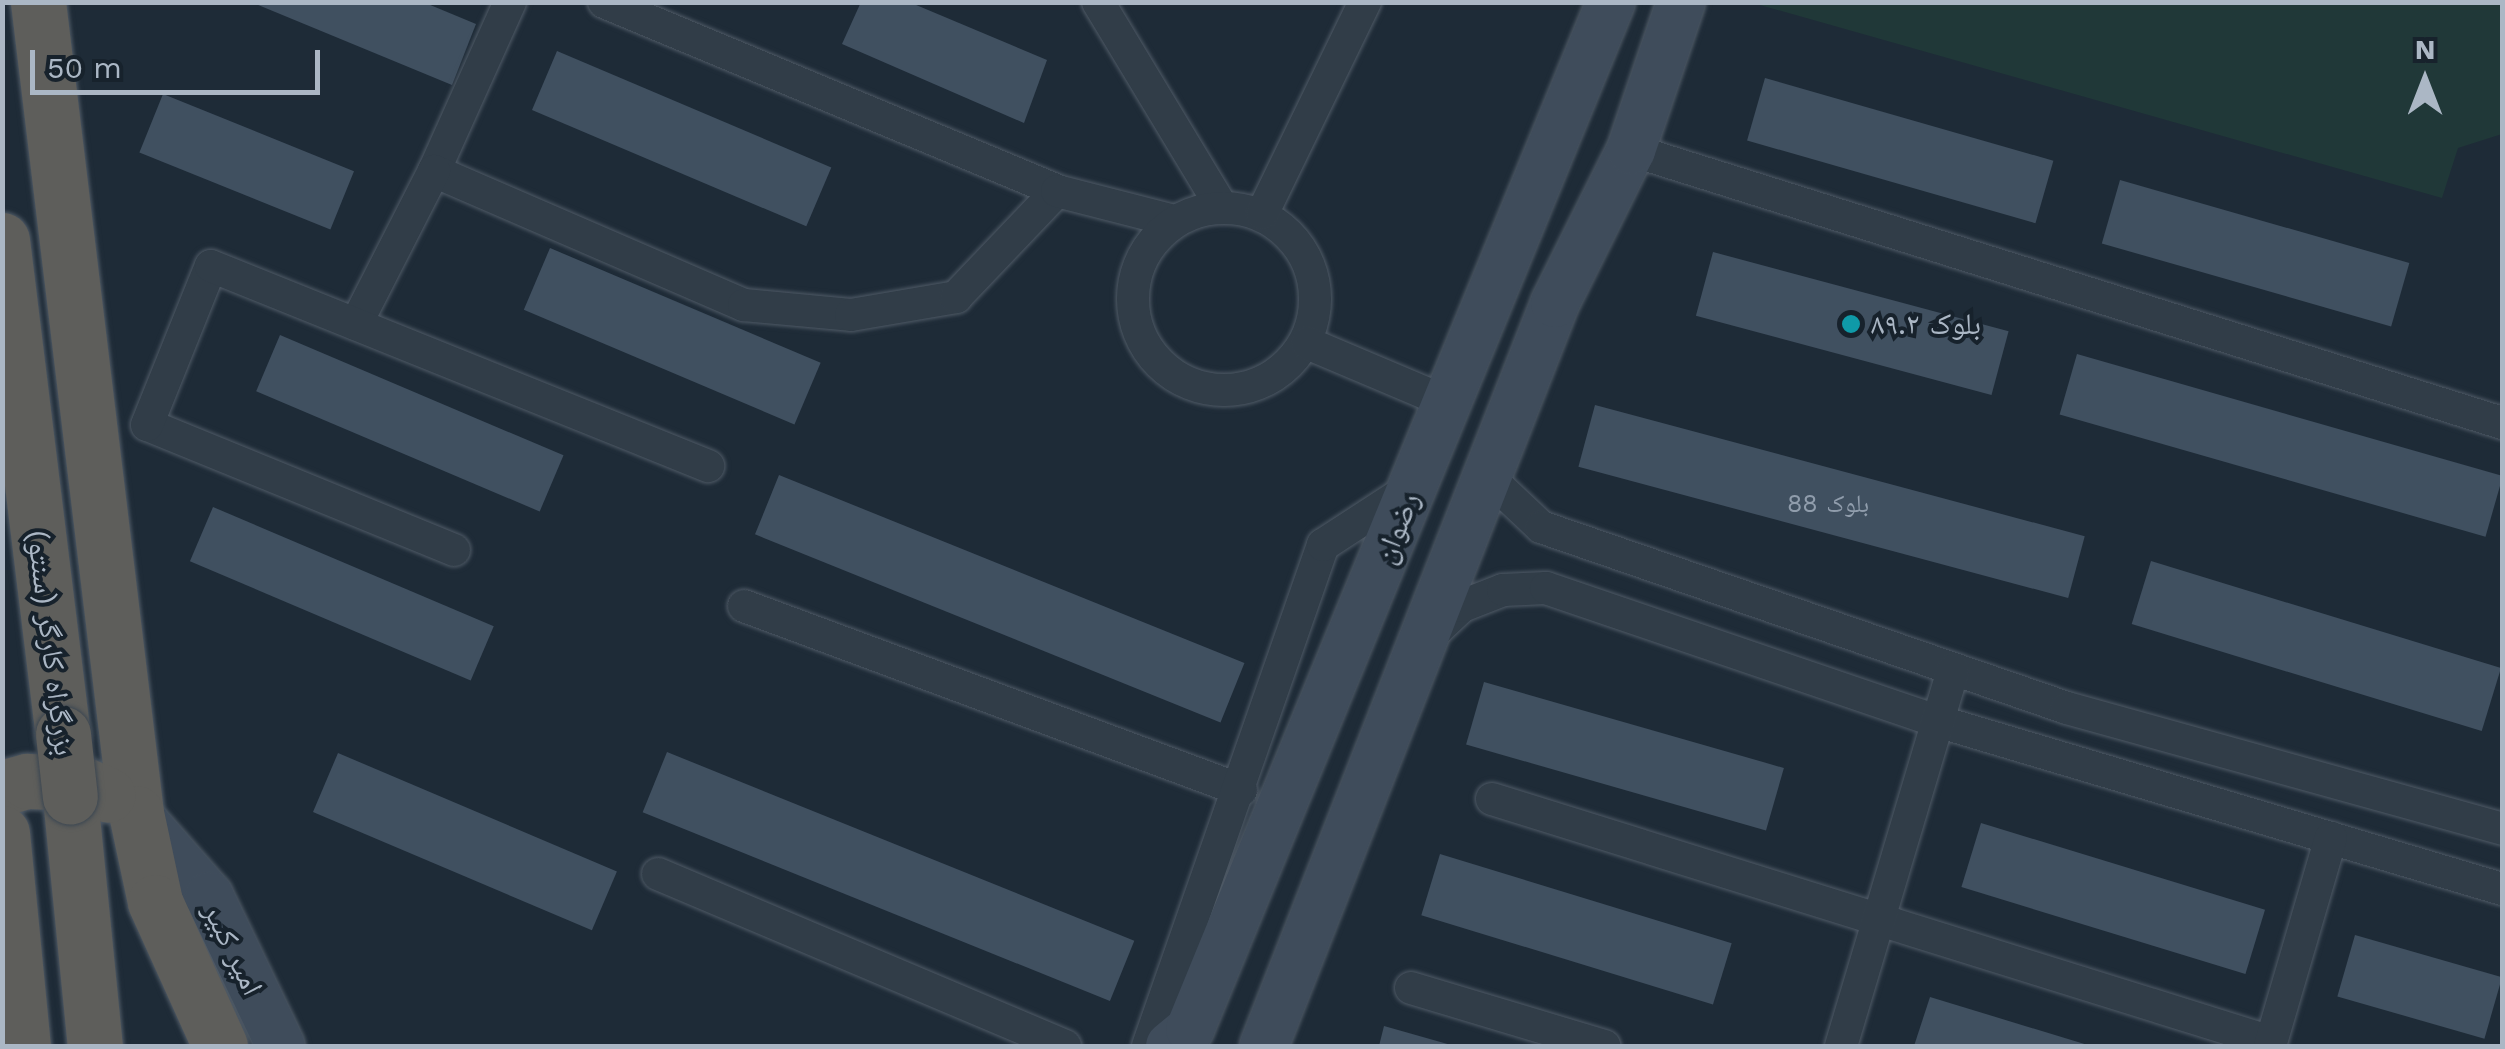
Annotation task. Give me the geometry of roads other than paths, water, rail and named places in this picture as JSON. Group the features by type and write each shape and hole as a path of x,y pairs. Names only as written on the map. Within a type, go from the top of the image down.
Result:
{"highway":[{"path":"38,2 136,813 155,902 220,1046"},
{"name":"بزرگراه کارگر (سنتو)","path":"2,240 96,1046"},
{"path":"2,788 27,781 80,782 136,813"},
{"path":"2,833 23,1046"}],"main road":[{"name":"رضوان","path":"1175,1042 1416,484 1444,401 1567,123 1611,2"},
{"path":"1264,1046 1555,304 1631,150 1682,2"},
{"name":"امیر کبیر","path":"136,813 209,896 281,1046"}],"street":[{"path":"356,324 434,172 510,2"},
{"path":"604,2 1057,190 1174,221"},
{"path":"1098,2 1221,206"},
{"path":"1262,214 1365,2"},
{"path":"1631,150 2502,423"},
{"path":"434,172 744,306 851,315 956,297 1057,190"},
{"path":"1221,206 1262,214 1301,246 1318,293 1308,342 1268,382 1212,392 1161,369 1132,320 1138,264 1174,221 1221,206"},
{"path":"454,550 147,425 210,266 708,466"},
{"path":"1308,342 1444,401"},
{"path":"1486,475 1540,527 1953,670 2502,829"},
{"path":"1175,1042 1242,790 1322,545 1416,484"},
{"path":"1424,642 1462,606 1503,590 1546,588 1938,721 2502,889"},
{"path":"744,606 1242,790"},
{"path":"1840,1046 1953,670"},
{"path":"1492,798 2271,1044 2331,838"},
{"path":"658,874 1065,1046"},
{"path":"1411,988 1604,1046"}],"place":[{"name":"بلوک ۸۹.۲","path":"1851,324"}]}
